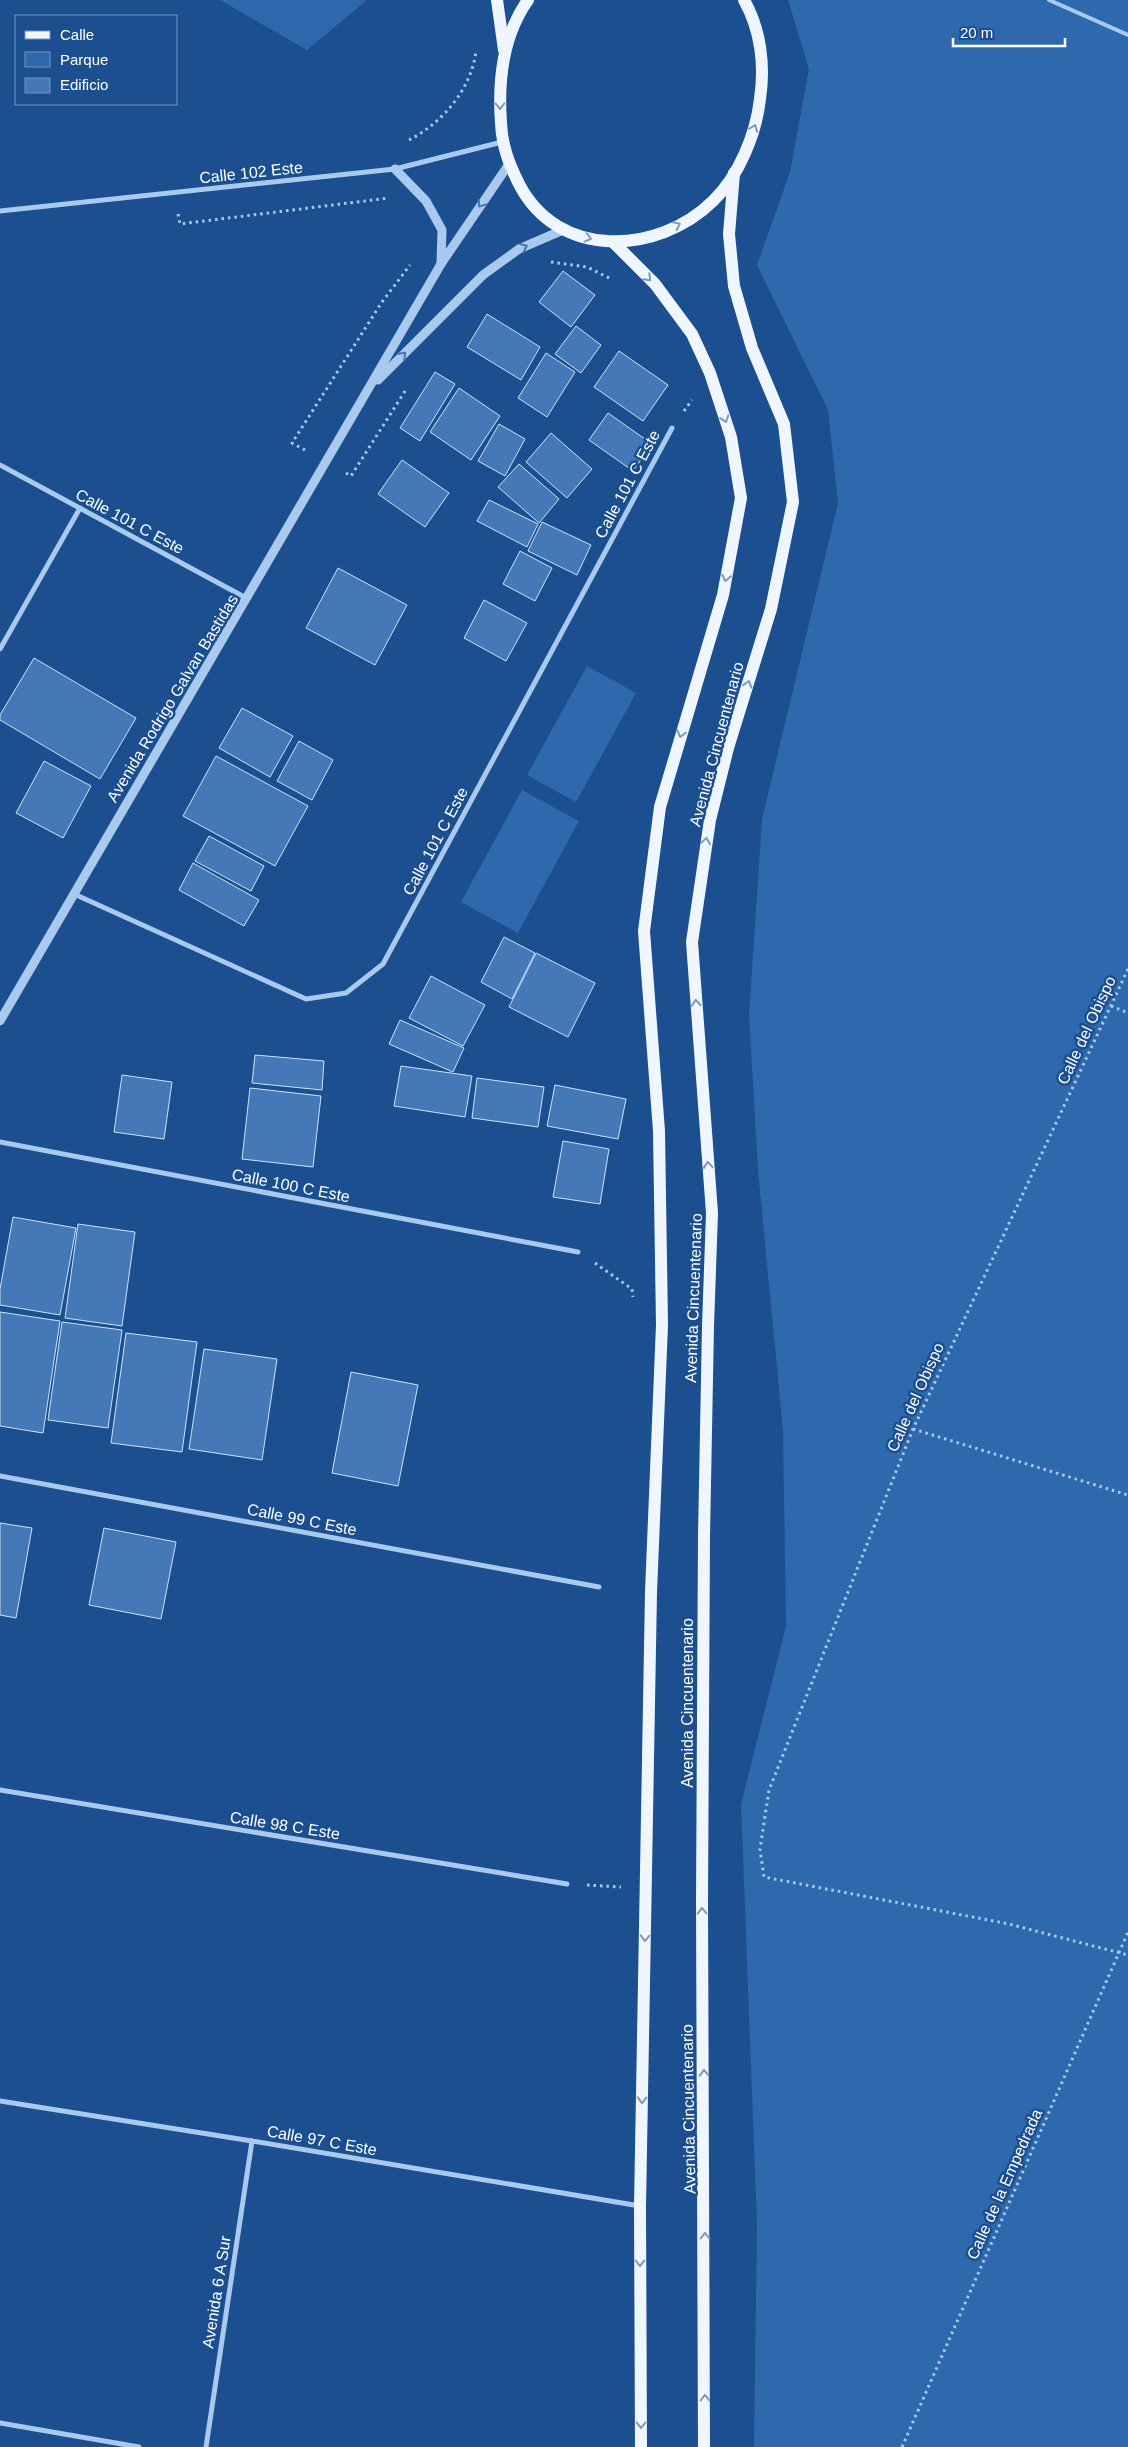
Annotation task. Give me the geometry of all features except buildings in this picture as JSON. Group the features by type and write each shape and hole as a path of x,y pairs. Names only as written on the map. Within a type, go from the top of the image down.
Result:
{"main road":[{"path":"497,0 504,58"},
{"path":"528,0 513,29 504,58 500,80 502,142 509,164 533,205 563,230 588,239 614,243 639,239 667,230 691,218 714,200 734,173 758,118 763,64 751,12 744,0"},
{"name":"Avenida Cincuentenario","path":"704,2447 702,1902 704,1585 708,1326 712,1213 692,942 710,820 728,748 771,609 793,502 784,424 752,348 734,286 729,234 734,173"},
{"name":"Avenida Cincuentenario","path":"614,243 655,284 692,334 710,373 731,437 741,498 723,595 660,807 644,931 660,1131 662,1325 651,1592 645,1889 640,2206 641,2447"}],"street":[{"name":"Calle 102 Este","path":"0,211 395,169 502,142"},
{"name":"Avenida Rodrigo Galvan Bastidas","path":"0,1021 248,599 325,462 441,264 509,164"},
{"path":"395,169 426,201 442,230 441,264"},
{"name":"Avenida Rodrigo Galvan Bastidas","path":"369,389 483,275 519,249 563,230"},
{"name":"Calle 101 C Este","path":"73,894 306,999 346,993 383,964 672,428"},
{"name":"Calle 101 C Este","path":"0,465 248,599"},
{"path":"0,650 80,508"},
{"name":"Calle 100 C Este","path":"0,1142 578,1252"},
{"name":"Calle 99 C Este","path":"0,1476 599,1588"},
{"name":"Calle 98 C Este","path":"0,1790 567,1884"},
{"name":"Calle 97 C Este","path":"0,2101 640,2206"},
{"name":"Avenida 6 A Sur","path":"206,2447 252,2141"},
{"path":"0,2423 138,2447"}],"lane":[{"path":"1049,0 1128,35"}],"path":[{"path":"403,143 428,130 460,95 474,62 477,45"},
{"path":"174,192 180,224 377,198 395,198"},
{"path":"411,262 382,302 292,443 351,476 411,383"},
{"path":"543,262 587,267 617,282"},
{"name":"Calle del Obispo","path":"1120,1952 1009,1924 764,1876 760,1849 769,1790 913,1429 1128,969"},
{"path":"1111,1006 1128,1013"},
{"path":"913,1429 1128,1495"},
{"path":"567,1884 645,1889"},
{"name":"Calle de la Empedrada","path":"902,2447 1128,1932"},
{"path":"1120,1952 1128,1955"}],"green space":[{"path":"220,0 367,0 307,50"},
{"path":"788,0 1128,0 1128,2447 754,2447 757,2224 741,1804 786,1626 783,1431 758,1170 749,1015 762,819 838,503 828,410 757,265 790,172 809,69"},
{"path":"587,666 636,693 576,802 527,775"},
{"path":"522,790 579,821 518,933 461,902"}]}
